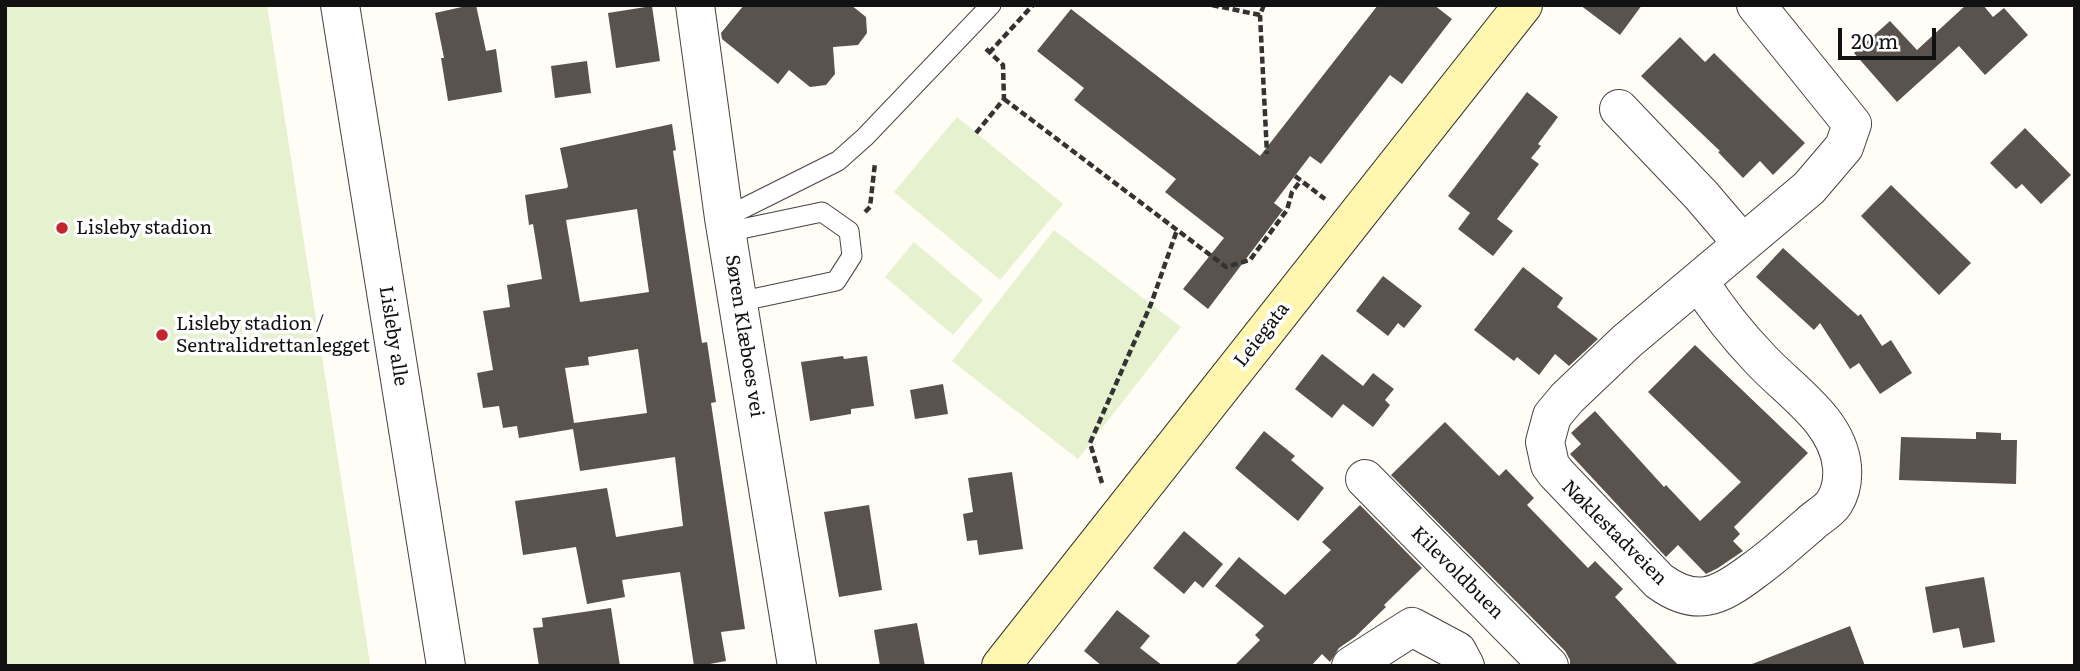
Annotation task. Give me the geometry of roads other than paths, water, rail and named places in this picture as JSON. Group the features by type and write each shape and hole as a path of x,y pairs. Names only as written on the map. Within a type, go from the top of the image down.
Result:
{"street":[{"name":"Lisleby alle","path":"341,5 446,666"},
{"name":"Søren Klæboes vei","path":"695,5 726,225 797,666"},
{"name":"Leiegata","path":"1001,666 1523,5"},
{"name":"Nøklestadveien","path":"1699,281 1719,313 1761,360 1821,419 1841,452 1843,481 1834,503 1759,567 1732,587 1694,598 1671,590 1658,581 1556,473 1550,465 1545,442 1552,416 1567,398 1627,341 1809,188 1844,146 1852,124 1756,5"},
{"path":"1619,110 1701,195 1742,243"},
{"name":"Kilevoldbuen","path":"1366,479 1549,666"},
{"path":"1351,666 1412,627 1457,651 1465,666"}],"lane":[{"path":"726,225 838,161 990,5"},
{"path":"726,225 822,212 849,232 852,256 836,281 738,302"}],"place":[{"name":"Lisleby stadion","path":"62,228"},
{"name":"Lisleby stadion / Sentralidrettanlegget","path":"162,335"}]}
